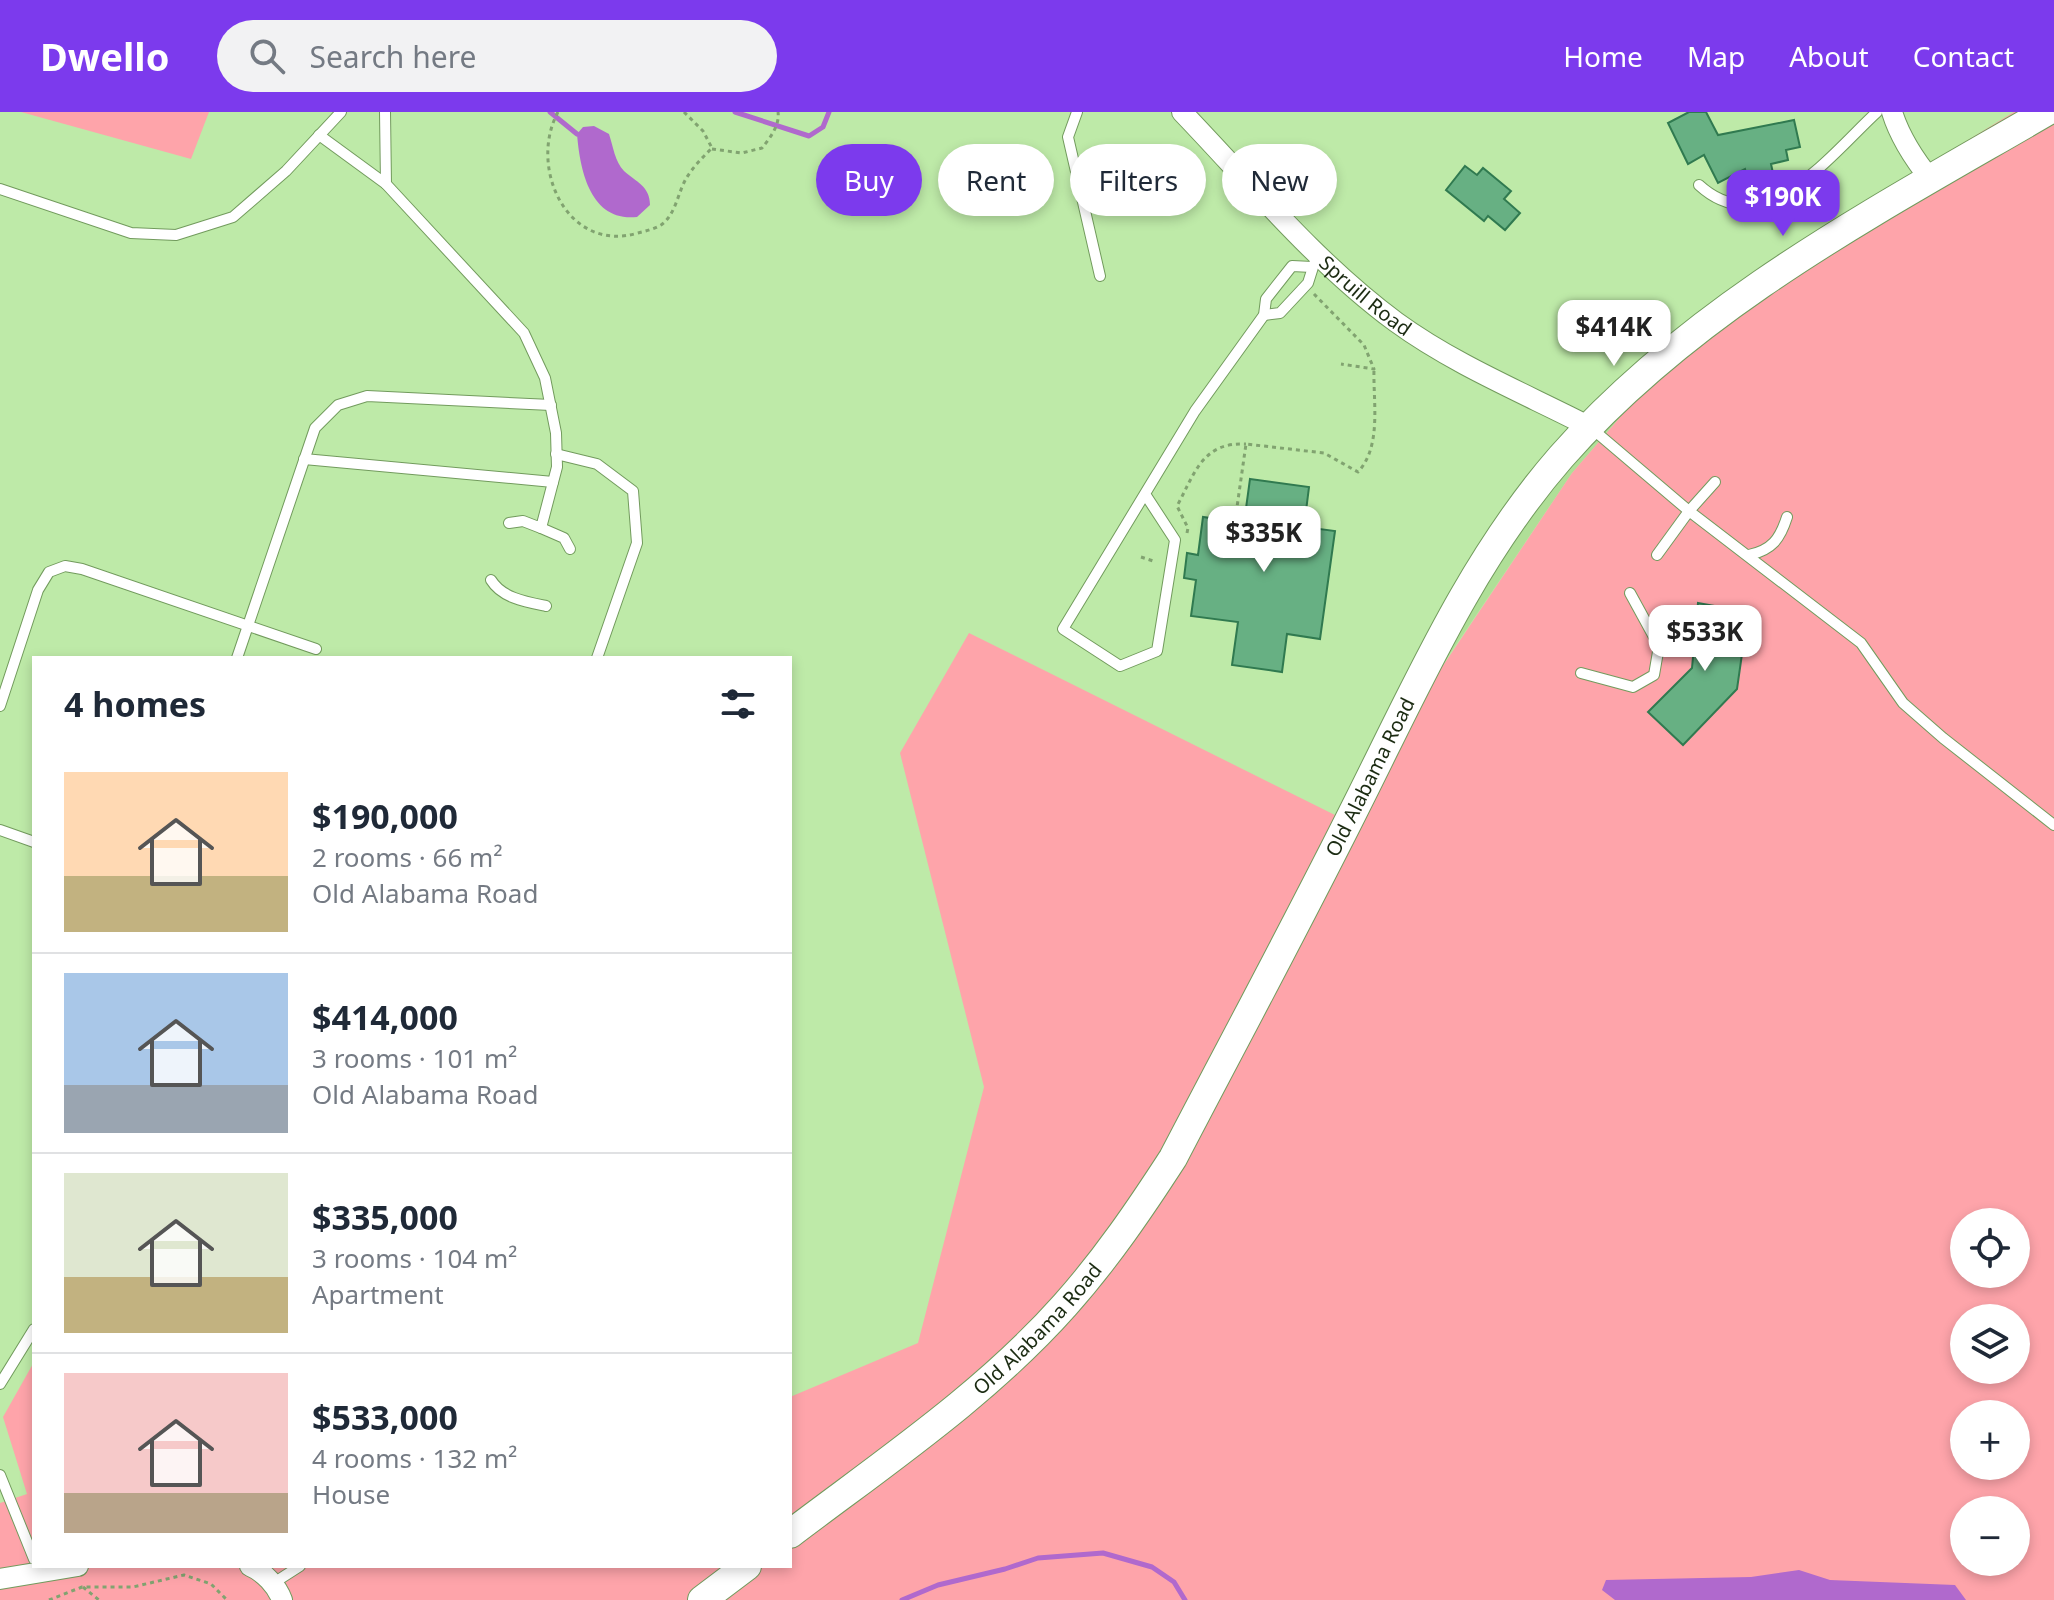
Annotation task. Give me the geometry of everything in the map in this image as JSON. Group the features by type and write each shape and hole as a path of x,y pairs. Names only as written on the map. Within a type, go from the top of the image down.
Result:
{"main road":[{"name":"Old Alabama Road","path":"792,1532 930,1428 1010,1360 1065,1305 1122,1235 1173,1158 1468,589 1531,495 1561,457 1647,371 1737,298 2046,112"},
{"path":"702,1600 744,1568"}],"street":[{"name":"Spruill Road","path":"1182,112 1316,262 1435,348 1590,427"},
{"path":"1892,112 1911,155 1931,180"},
{"path":"0,1579 32,1568"},
{"path":"254,1568 277,1592"}],"lane":[{"path":"0,189 131,233 176,235 233,217 286,171 341,112"},
{"path":"385,112 386,184"},
{"path":"1077,112 1068,137 1100,276"},
{"path":"1699,185 1709,194 1736,204 1769,199 1824,166 1877,112"},
{"path":"319,135 386,184 524,333 545,378 556,433 553,482 541,528"},
{"path":"1264,315 1280,313 1305,286 1316,262"},
{"path":"1145,494 1175,540 1157,651 1120,666 1063,629 1204,396 1264,315 1266,299 1292,266 1316,262"},
{"path":"238,656 315,428 338,405 367,396 551,405"},
{"path":"1590,427 1689,511 1861,643 1903,703 2054,825"},
{"path":"556,454 597,464 633,491 637,543 598,656"},
{"path":"304,459 553,482"},
{"path":"1657,555 1715,482"},
{"path":"1749,555 1763,552 1774,545 1787,517"},
{"path":"509,523 523,521 541,528 564,538 570,549"},
{"path":"0,706 38,590 49,572 65,566 82,569 316,649"},
{"path":"491,580 498,591 546,606"},
{"path":"1581,673 1633,687 1654,675 1659,646 1630,593"},
{"path":"0,830 32,841"},
{"path":"0,1384 32,1332"},
{"path":"0,1475 32,1554"},
{"path":"277,1592 298,1568"}],"path":[{"path":"558,112 547,148 549,168 561,203 566,213 585,229 610,237 622,238 663,224 671,214 686,178 712,148"},
{"path":"684,112 703,131 712,148"},
{"path":"712,148 742,153 762,148 774,130 778,112"},
{"path":"1187,537 1188,528 1177,506 1207,453 1220,446 1246,444 1324,453 1358,472 1367,462 1372,446 1374,369 1356,336 1305,286"},
{"path":"1341,364 1374,369"},
{"path":"1235,521 1246,444"},
{"path":"49,1600 82,1587 133,1587 184,1575 211,1584 227,1600"},
{"path":"82,1587 99,1600"}],"shaded area":[{"path":"21,112 209,112 191,159"},
{"path":"2014,112 2054,112 2054,1600 0,1600 0,1503 27,1494 3,1417 32,1366 32,1568 792,1568 792,1396 918,1343 984,1087 900,753 969,633 1341,818 1572,473 1698,327 1904,179"},
{"path":"594,126 609,134 621,167 648,193 650,205 637,217 608,211 590,191 581,163 577,134 583,127"},
{"path":"1698,327 1572,473 1435,676 1469,600 1588,417"},
{"path":"1799,1570 1830,1580 1955,1585 1966,1600 1615,1600 1602,1590 1606,1580 1751,1577"}],"building":[{"path":"1689,112 1706,112 1718,135 1794,120 1800,147 1786,150 1788,160 1771,164 1776,187 1750,192 1745,169 1718,183 1704,155 1688,164 1668,123"},
{"path":"1465,166 1477,175 1483,168 1511,191 1504,199 1520,213 1505,230 1488,216 1484,221 1446,190"},
{"path":"1250,479 1309,487 1304,527 1335,531 1320,639 1287,634 1282,672 1232,665 1238,622 1191,616 1196,580 1184,578 1187,553 1198,555 1203,517 1244,523"},
{"path":"1698,603 1748,612 1737,689 1683,745 1648,712 1692,668"}],"waterway":[{"path":"550,112 577,134"},
{"path":"735,112 809,136 823,127 829,112"},
{"path":"902,1600 938,1585 1038,1558 1103,1553 1152,1567 1174,1582 1185,1600"}]}
